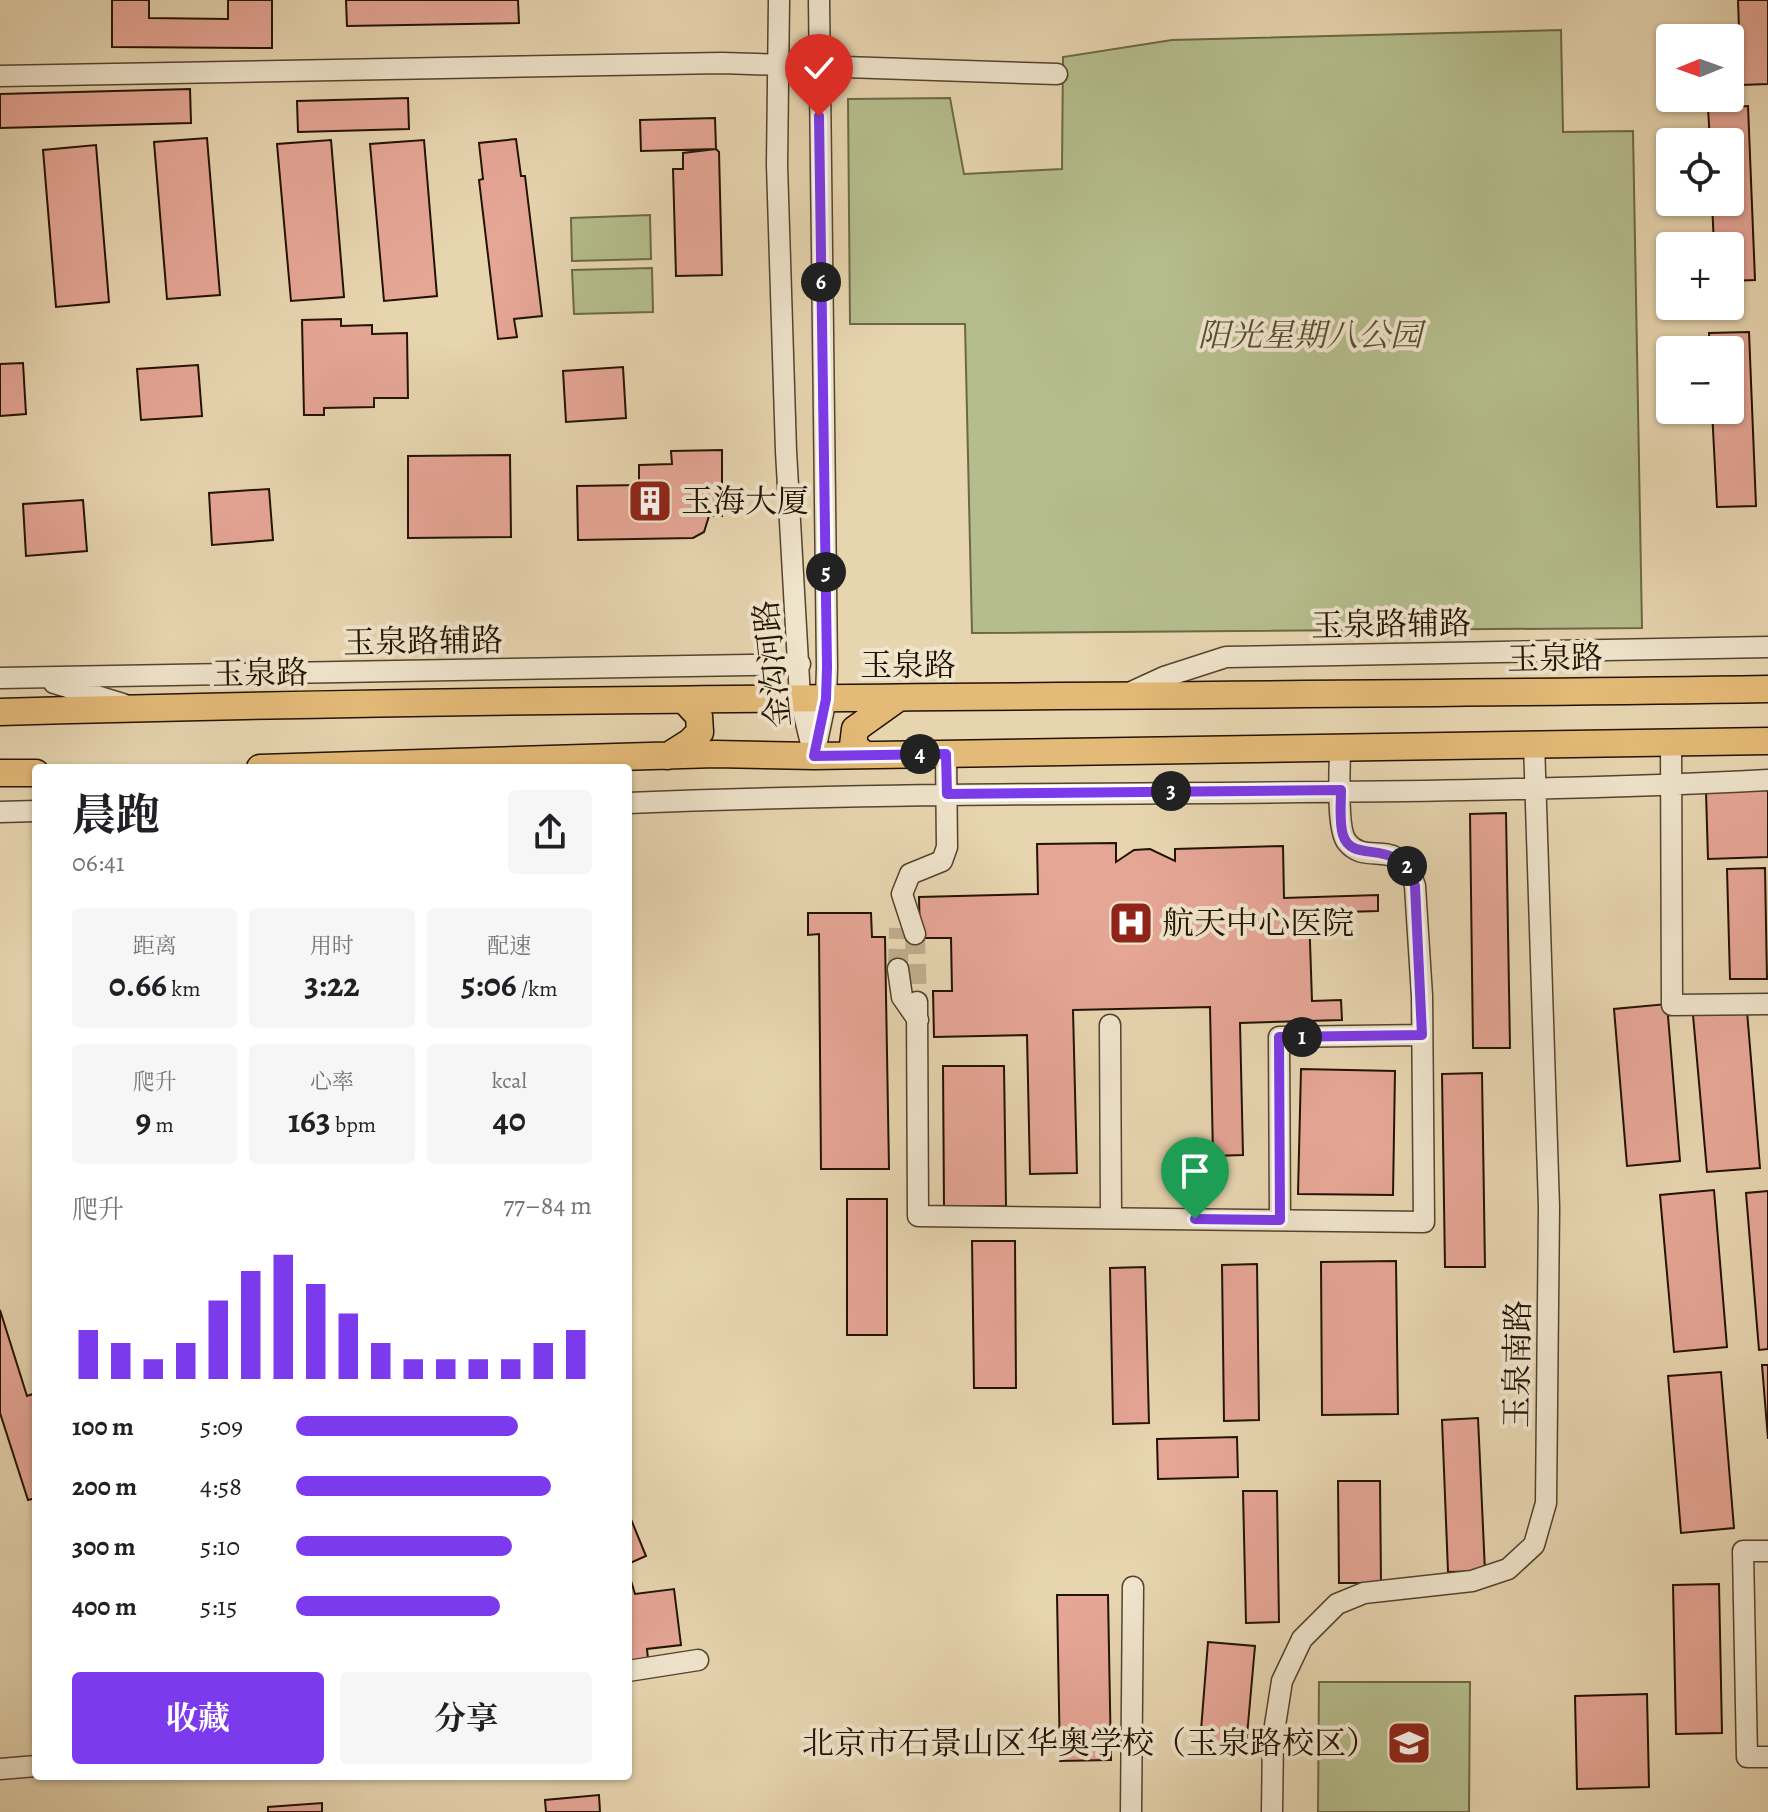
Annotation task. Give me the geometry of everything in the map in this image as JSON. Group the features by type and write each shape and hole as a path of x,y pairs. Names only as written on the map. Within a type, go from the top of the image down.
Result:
{"main road":[{"name":"玉泉路","path":"0,712 813,698 1118,698 1768,689"},
{"path":"865,755 853,745 855,729 897,699"},
{"path":"668,756 700,732 699,716 685,701"},
{"path":"435,764 715,754 814,756 1768,741"},
{"path":"0,773 32,773"}],"street":[{"name":"金沟河路","path":"779,0 777,165 786,451 800,664 813,698"},
{"name":"金沟河路","path":"814,756 819,0"},
{"path":"0,76 780,65 1057,74"},
{"name":"玉泉路辅路","path":"1118,698 1164,677 1226,657 1768,647"},
{"name":"玉泉路辅路","path":"0,678 800,664"},
{"path":"36,677 138,708"},
{"name":"玉泉南路","path":"1272,1812 1273,1738 1282,1681 1302,1639 1337,1604 1364,1593 1472,1581 1508,1569 1534,1545 1546,1503 1549,1207 1534,743"},
{"path":"1671,743 1672,1005 1768,1004"},
{"path":"898,969 902,997 918,1011 918,1216 1424,1222 1422,1035 1415,886 1411,872 1397,857 1357,850 1347,842 1343,834 1340,747"},
{"path":"906,923 902,894 910,874 942,861 947,847 946,754"},
{"path":"632,803 947,794 1535,790 1768,780"},
{"path":"0,812 32,811"},
{"path":"1110,1025 1111,1218"},
{"path":"1280,1220 1279,1037 1422,1035"},
{"path":"1768,1551 1743,1551 1747,1757 1768,1757"},
{"path":"1131,1812 1133,1587"},
{"path":"632,1670 698,1660"},
{"path":"0,1769 32,1766"}],"green space":[{"name":"阳光星期八公园","path":"1561,30 1563,132 1633,131 1642,628 972,633 965,324 850,324 848,99 950,98 964,174 1062,169 1063,57 1172,40"},
{"path":"650,215 651,259 572,261 571,218"},
{"path":"652,268 653,312 574,314 572,270"},
{"path":"1319,1682 1470,1682 1469,1812 1318,1812"}],"building":[{"path":"112,0 149,0 149,18 228,19 228,0 272,0 272,48 112,47"},
{"path":"346,0 518,0 519,23 347,26"},
{"path":"1738,0 1768,0 1768,84 1744,85 1744,24 1739,24"},
{"path":"190,89 191,123 0,128 0,94"},
{"path":"408,98 409,129 298,132 297,101"},
{"path":"1744,106 1748,106 1755,280 1744,280 1744,232 1713,232 1713,216 1744,216 1744,128 1709,128 1708,112 1744,112"},
{"path":"715,118 716,149 641,151 640,120"},
{"path":"207,138 220,295 167,299 154,142"},
{"path":"516,139 521,176 525,176 542,316 514,319 517,337 498,339 479,180 483,179 479,143"},
{"path":"331,140 344,297 291,301 277,144"},
{"path":"424,140 437,296 384,301 370,144"},
{"path":"96,145 109,302 56,307 43,150"},
{"path":"716,149 719,152 722,275 676,276 673,169 683,169 683,153"},
{"path":"341,319 341,326 372,325 372,334 407,333 408,398 374,398 374,407 324,408 324,415 304,415 302,320"},
{"path":"1749,332 1756,506 1717,507 1713,424 1744,424 1744,336 1709,336 1709,333"},
{"path":"23,363 26,414 0,416 0,364"},
{"path":"198,365 202,416 141,420 137,369"},
{"path":"623,367 626,418 566,422 563,371"},
{"name":"玉海大厦","path":"722,450 722,516 709,516 704,532 693,538 578,540 577,486 639,485 639,465 672,464 671,451"},
{"path":"510,455 511,537 408,538 408,456"},
{"path":"269,489 273,540 212,545 209,493"},
{"path":"83,500 87,551 26,556 23,504"},
{"path":"1768,790 1768,857 1708,859 1706,792"},
{"path":"1506,813 1510,1048 1473,1048 1470,814"},
{"path":"1116,843 1116,862 1134,850 1150,849 1175,861 1175,849 1283,846 1284,898 1378,895 1378,911 1309,913 1312,1001 1341,1000 1342,1020 1240,1023 1243,1155 1213,1156 1210,1007 1073,1010 1077,1173 1030,1174 1027,1035 934,1037 933,991 952,991 951,938 920,938 919,897 1038,894 1037,844"},
{"path":"1765,868 1767,979 1730,979 1727,869"},
{"path":"808,913 871,913 872,937 885,937 889,1169 821,1169 819,934 808,935"},
{"path":"1667,1004 1680,1161 1627,1166 1614,1009"},
{"path":"1747,1011 1760,1168 1707,1172 1693,1015"},
{"path":"943,1066 1004,1066 1006,1206 944,1207"},
{"path":"1301,1069 1395,1071 1393,1195 1298,1194"},
{"path":"1482,1073 1485,1267 1445,1267 1442,1074"},
{"path":"1714,1190 1727,1347 1674,1352 1660,1195"},
{"path":"1768,1191 1768,1349 1759,1350 1746,1193"},
{"path":"847,1199 887,1199 887,1335 847,1335"},
{"path":"972,1241 1015,1241 1016,1388 974,1388"},
{"path":"1396,1261 1398,1414 1322,1415 1321,1262"},
{"path":"1257,1264 1259,1420 1224,1421 1222,1265"},
{"path":"1145,1267 1149,1423 1113,1424 1110,1268"},
{"path":"0,1310 27,1396 32,1394 32,1499 28,1500 0,1413"},
{"path":"1762,1365 1768,1365 1768,1439"},
{"path":"1721,1372 1734,1528 1681,1533 1668,1376"},
{"path":"1478,1418 1485,1571 1448,1572 1442,1420"},
{"path":"1237,1437 1238,1477 1158,1479 1157,1439"},
{"path":"1338,1481 1380,1481 1381,1583 1339,1583"},
{"path":"1243,1491 1277,1491 1279,1622 1246,1623"},
{"path":"632,1522 646,1556 632,1562"},
{"path":"632,1584 635,1594 674,1589 681,1645 647,1649 648,1659 632,1663"},
{"path":"1719,1584 1722,1733 1676,1734 1673,1585"},
{"path":"1057,1595 1108,1595 1111,1760 1060,1761"},
{"path":"1208,1642 1255,1646 1246,1747 1200,1743"},
{"path":"1647,1694 1649,1787 1577,1789 1575,1696"},
{"path":"599,1795 600,1812 546,1812 545,1800"},
{"path":"322,1803 322,1812 268,1812 268,1807"}],"tunnel":[{"path":"898,969 899,928"},
{"path":"915,934 917,1002"}],"place":[{"name":"玉海大厦","path":"650,501"},
{"name":"航天中心医院","path":"1131,923"},
{"name":"北京市石景山区华奥学校（玉泉路校区）","path":"1409,1743"}],"route":[{"path":"819,116 827,667 826,699 814,756 946,754 947,794 1341,790 1343,834 1347,842 1357,850 1397,857 1411,872 1415,886 1422,1035 1279,1037 1280,1220 1195,1219"}]}
